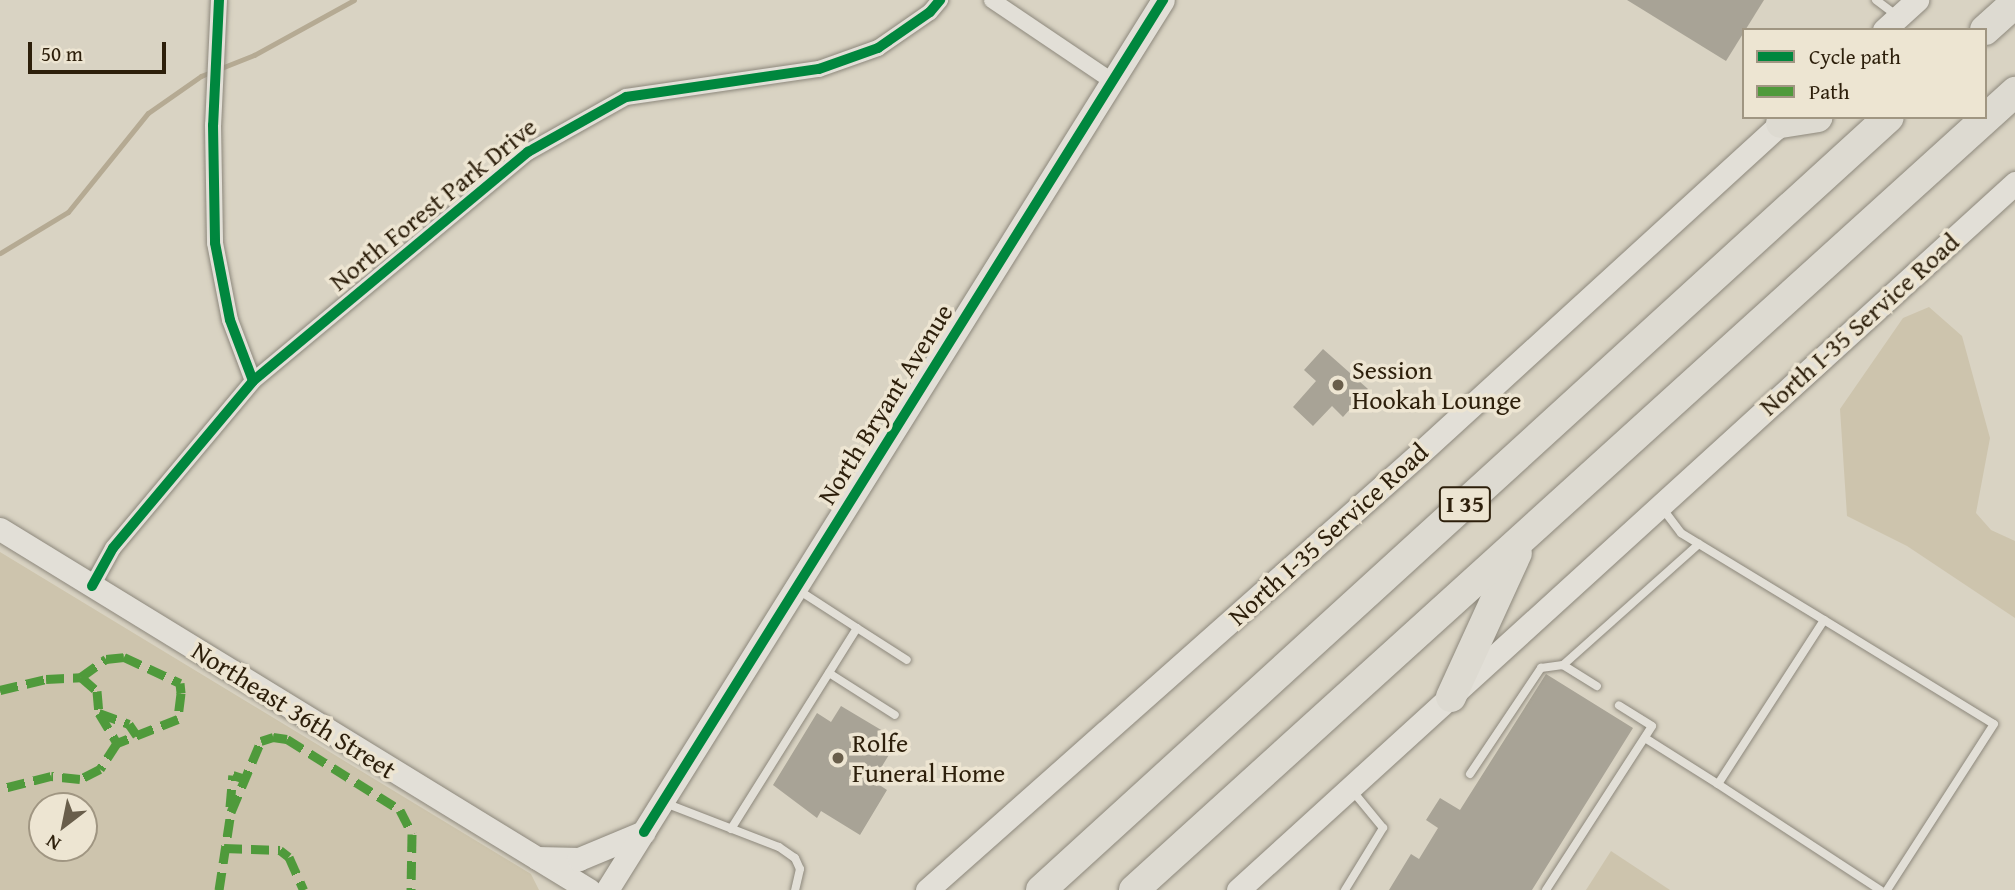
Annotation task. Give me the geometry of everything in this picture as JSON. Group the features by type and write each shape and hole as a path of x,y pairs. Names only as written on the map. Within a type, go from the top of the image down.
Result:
{"highway":[{"path":"1978,28 2002,14"},
{"name":"I 35","path":"1987,117 2015,92"},
{"name":"I 35","path":"1041,890 1887,119"},
{"name":"I 35","path":"1134,890 1985,119"},
{"path":"1451,697 1523,540"}],"main road":[{"name":"North Bryant Avenue","path":"607,890 1163,0"},
{"path":"1891,24 1917,0"},
{"name":"North I-35 Service Road","path":"927,890 1420,453 1784,120"},
{"name":"North I-35 Service Road","path":"1238,890 2015,183"},
{"name":"Northeast 36th Street","path":"0,529 589,890"},
{"path":"536,858 579,859 643,832"}],"street":[{"path":"219,0 213,125 215,243 230,320 254,381"},
{"name":"North Forest Park Drive","path":"92,586 113,548 254,381 528,152 590,113 648,93 819,69 878,48 930,12 940,0"},
{"path":"992,0 1112,81"}],"lane":[{"path":"1875,0 1891,24"},
{"path":"1660,506 1681,533 1994,724 1887,890"},
{"path":"1470,774 1541,668 1563,665 1699,544"},
{"path":"796,589 907,660"},
{"path":"1718,784 1824,620"},
{"path":"731,829 857,628"},
{"path":"1563,665 1597,686"},
{"path":"828,673 895,715"},
{"path":"1546,890 1652,726 1619,705"},
{"path":"1645,738 1880,890"},
{"path":"1345,890 1383,828 1350,788"},
{"path":"662,802 794,858 800,869 795,890"}],"shaded area":[{"path":"1929,307 1962,336 1990,438 1976,513 1991,530 2015,541 2015,618 1907,546 1847,516 1840,409 1903,318"},
{"path":"0,552 531,874 539,890 0,890"},
{"path":"1611,851 1670,890 1586,890"}],"building":[{"path":"1627,0 1764,0 1747,28 1742,28 1742,35 1726,61"},
{"name":"Session Hookah Lounge","path":"1323,349 1368,389 1343,417 1332,406 1313,426 1293,407 1316,381 1304,370"},
{"path":"1546,674 1633,728 1532,890 1389,890 1411,854 1419,859 1438,828 1426,820 1440,798 1460,810"},
{"name":"Rolfe Funeral Home","path":"841,706 898,740 876,776 881,779 878,784 887,790 860,835 821,811 817,818 773,785 817,713 831,722"}],"waterway":[{"path":"0,253 68,212 148,113 201,76 254,55 354,0"}],"marked path":[{"path":"0,690 46,679 81,677 106,659 124,657 180,683 181,693 178,719 117,743 100,769 80,779 51,776 0,789"},
{"path":"81,677 97,691 99,713 117,743"},
{"path":"99,713 129,724 137,736"},
{"path":"219,890 231,812 261,741 273,737 287,739 400,810 412,834 411,890"},
{"path":"230,807 233,775 245,779"},
{"path":"224,848 280,850 289,857 304,890"}],"cycle path":[{"path":"219,0 213,125 215,243 230,320 253,381"},
{"path":"92,586 113,548 253,381 528,152 626,97 819,69 878,48 930,12 940,0"},
{"path":"644,832 1163,0"}],"place":[{"name":"Session Hookah Lounge","path":"1338,385"},
{"name":"Rolfe Funeral Home","path":"838,758"}]}
